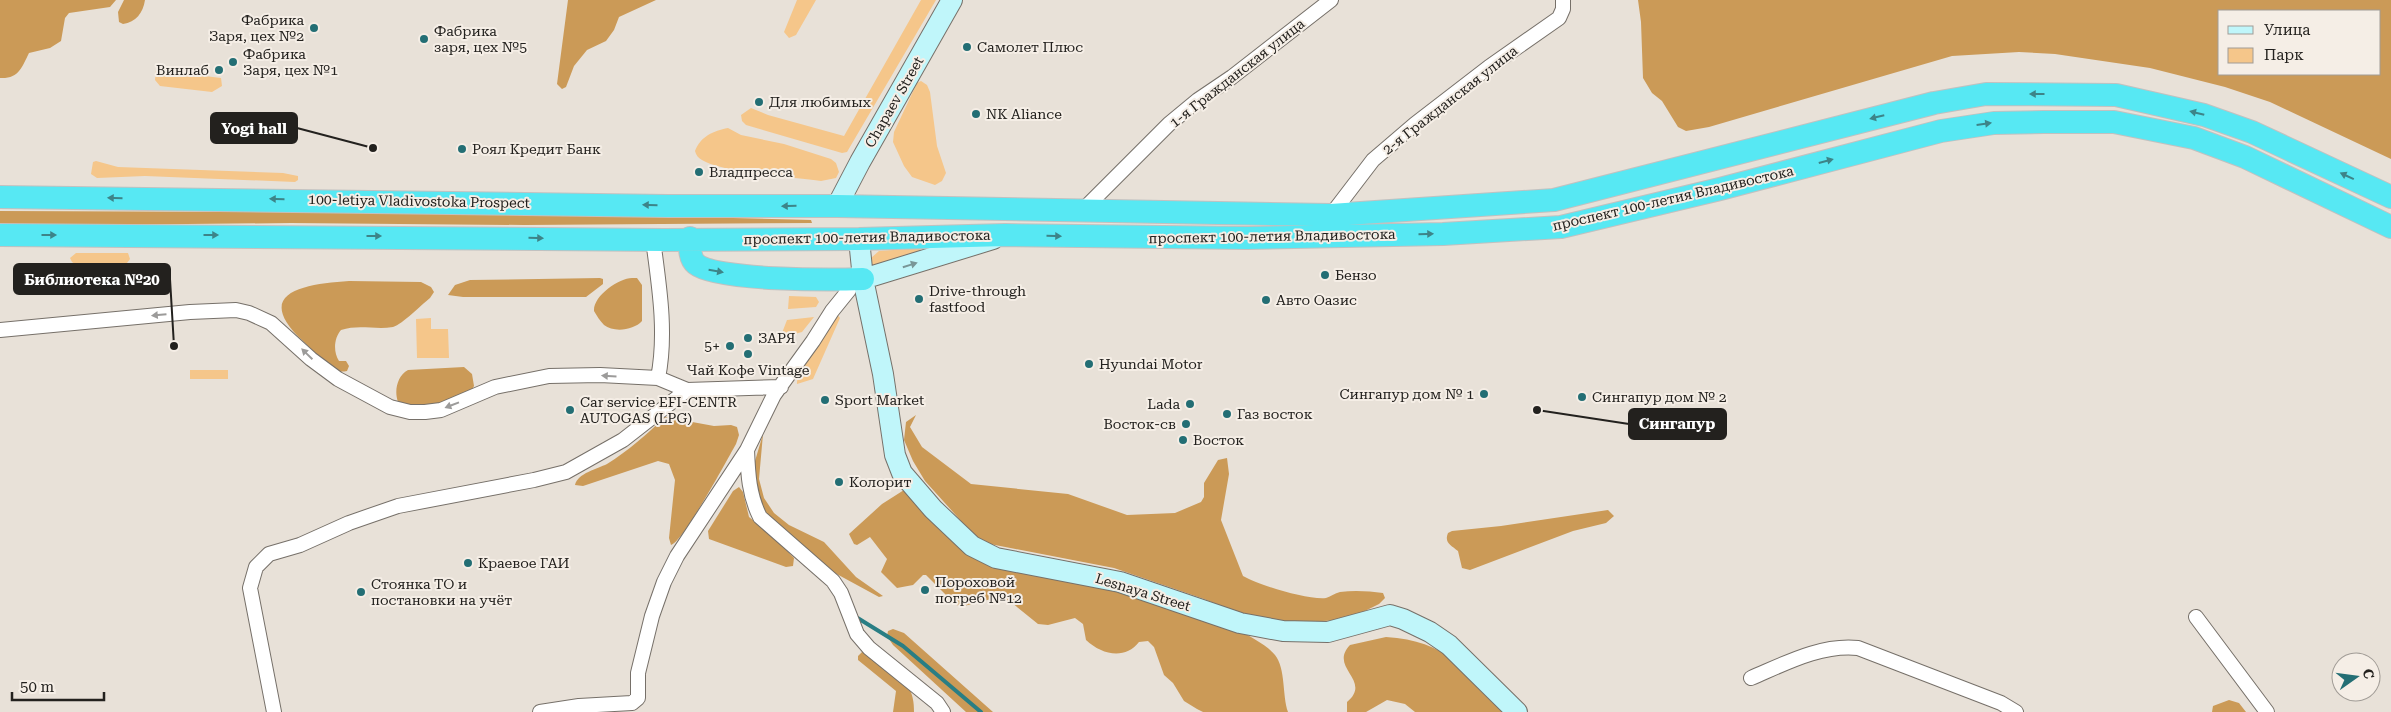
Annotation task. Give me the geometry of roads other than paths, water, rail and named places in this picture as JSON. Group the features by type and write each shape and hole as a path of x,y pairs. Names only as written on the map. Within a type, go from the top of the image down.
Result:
{"highway":[{"name":"проспект 100-летия Владивостока","path":"837,206 1331,215 1554,200 1934,103 1986,94 2116,94 2204,115 2252,132 2391,196"},
{"name":"проспект 100-летия Владивостока","path":"690,238 859,239 1005,235 1247,238 1438,234 1561,227 1720,189 1941,131 1994,123 2044,122 2114,122 2194,138 2245,157 2391,227"},
{"name":"100-letiya Vladivostoka Prospect","path":"0,196 676,206 837,206"},
{"path":"0,235 196,235 653,240 690,238 690,253 693,261 705,269 773,278 863,279"}],"main road":[{"name":"Chapaev Street","path":"837,206 952,0"},
{"path":"863,279 1005,235"},
{"name":"Lesnaya Street","path":"859,239 863,279 883,374 895,455 902,473 933,509 972,546 996,558 1120,582 1240,623 1283,631 1328,632 1390,615 1430,632 1449,645 1517,712"}],"street":[{"name":"1-я Гражданская улица","path":"1082,211 1184,112 1331,0"},
{"name":"2-я Гражданская улица","path":"1331,215 1373,160 1414,124 1489,67 1559,18 1563,10 1563,0"},
{"path":"653,240 662,320 662,357 658,378"},
{"path":"540,712 579,706 632,703 638,698 638,673 652,616 664,582 677,556 747,450 762,415 780,387 832,311 850,290 848,288 863,279"},
{"path":"0,330 190,312 236,310 249,313 271,323 311,359 338,379 390,407 410,412 441,410 495,388 533,378 600,375 658,378 687,390 780,387"},
{"path":"274,712 250,588 256,567 269,554 300,545 398,506 566,472 623,440 687,390"},
{"path":"747,450 748,481 753,503 760,517 833,581 842,593 857,634 869,648 937,703 943,712"},
{"path":"2196,617 2267,712"},
{"path":"1750,678 1832,648 1858,648 2001,703 2016,712"}],"waterway":[{"path":"856,617 903,646 981,712"}],"place":[{"name":"Фабрика Заря, цех №2","path":"314,28"},
{"name":"Фабрика заря, цех №5","path":"424,39"},
{"name":"Самолет Плюс","path":"967,47"},
{"name":"Фабрика Заря, цех №1","path":"233,62"},
{"name":"Винлаб","path":"219,70"},
{"name":"Для любимых","path":"759,102"},
{"name":"NK Aliance","path":"976,114"},
{"name":"Yogi hall","path":"373,148"},
{"name":"Роял Кредит Банк","path":"462,149"},
{"name":"Владпресса","path":"699,172"},
{"name":"Бензо","path":"1325,275"},
{"name":"Drive-through fastfood","path":"919,299"},
{"name":"Авто Оазис","path":"1266,300"},
{"name":"ЗАРЯ","path":"748,338"},
{"name":"Библиотека №20","path":"174,346"},
{"name":"5+","path":"730,346"},
{"name":"Чай Кофе Vintage","path":"748,354"},
{"name":"Hyundai Motor","path":"1089,364"},
{"name":"Сингапур дом № 1","path":"1484,394"},
{"name":"Сингапур дом № 2","path":"1582,397"},
{"name":"Sport Market","path":"825,400"},
{"name":"Lada","path":"1190,404"},
{"name":"Car service EFI-CENTR AUTOGAS (LPG)","path":"570,410"},
{"name":"Сингапур","path":"1537,410"},
{"name":"Газ восток","path":"1227,414"},
{"name":"Восток-св","path":"1186,424"},
{"name":"Восток","path":"1183,440"},
{"name":"Колорит","path":"839,482"},
{"name":"Краевое ГАИ","path":"468,563"},
{"name":"Пороховой погреб №12","path":"925,590"},
{"name":"Стоянка ТО и постановки на учёт","path":"361,592"}]}
